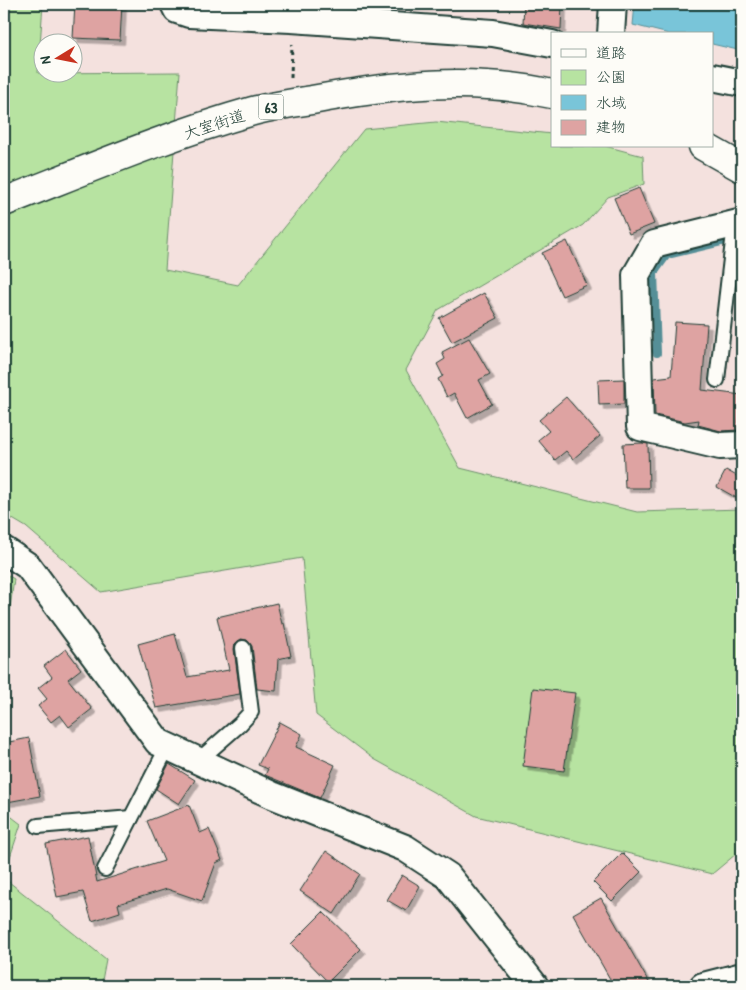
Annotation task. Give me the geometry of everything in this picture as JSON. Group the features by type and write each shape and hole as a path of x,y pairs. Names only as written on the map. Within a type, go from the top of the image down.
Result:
{"main road":[{"name":"大室街道","path":"4,202 156,143 254,111 336,95 434,83 474,84 536,90 551,94"},
{"path":"707,148 742,168"}],"street":[{"path":"174,4 177,10 189,14 493,33 551,44"},
{"path":"611,32 614,4"},
{"path":"714,77 742,84"},
{"path":"739,223 654,244 636,275 640,427 720,446 742,446"},
{"path":"4,550 28,566 158,742 272,795 405,848 448,876 535,986"},
{"path":"703,986 742,976"}],"lane":[{"path":"718,380 739,223"},
{"path":"199,760 251,712 243,648"},
{"path":"105,870 168,746"},
{"path":"38,826 131,818"}],"path":[{"path":"291,19 291,79"}],"green space":[{"path":"4,4 43,4 41,32 32,32 32,82 82,82 82,73 180,72 165,270 238,285 364,129 436,122 551,134 551,148 613,148 643,156 644,184 608,197 583,225 438,310 406,370 460,468 637,512 742,509 742,849 712,874 476,816 374,759 316,715 302,558 101,592 26,527 4,514"},
{"path":"4,573 14,579 4,651"},
{"path":"4,811 21,824 4,875"},
{"path":"4,878 106,959 101,986 4,986"}],"water":[{"path":"635,4 742,4 742,51 714,44 714,32 661,32 633,25"}],"building":[{"path":"75,4 122,4 120,40 82,38 82,32 73,32"},
{"path":"524,4 562,4 561,29 523,23"},
{"path":"639,188 654,224 629,234 614,198"},
{"path":"567,241 587,285 562,296 542,253"},
{"path":"484,293 498,318 452,342 439,318"},
{"path":"675,322 707,324 702,390 742,395 738,430 721,431 698,425 699,420 685,422 655,415 654,378 671,376"},
{"path":"469,338 490,374 479,380 492,404 467,418 454,393 447,397 438,379 443,376 437,364 445,359 442,352"},
{"path":"624,379 624,404 599,405 598,380"},
{"path":"566,397 600,436 573,459 566,451 555,460 538,440 549,431 539,420"},
{"path":"623,444 648,444 649,488 625,488"},
{"path":"726,470 742,479 742,501 717,487"},
{"path":"277,603 282,624 284,623 291,656 278,659 276,691 257,689 252,646 247,640 241,639 235,644 234,649 240,694 156,708 138,644 175,634 187,677 229,670 217,617"},
{"path":"66,649 81,669 68,679 92,709 69,727 60,715 51,722 38,706 47,699 38,688 52,677 44,666"},
{"path":"533,688 575,693 564,771 523,766"},
{"path":"280,722 302,734 296,747 335,765 320,798 265,775 268,769 258,765"},
{"path":"29,738 40,796 7,802 4,784 4,743"},
{"path":"169,764 195,780 179,804 156,789"},
{"path":"189,805 200,833 209,829 222,860 216,863 202,901 167,889 118,904 120,912 92,921 83,892 57,897 46,844 88,836 97,882 164,861 147,821"},
{"path":"326,851 360,874 334,914 300,891"},
{"path":"622,853 641,872 612,901 593,882"},
{"path":"402,875 420,886 406,911 387,900"},
{"path":"601,898 651,986 614,986 573,914"},
{"path":"323,912 361,949 328,982 291,944"}],"waterway":[{"path":"657,353 654,273 667,255 742,237"}]}
